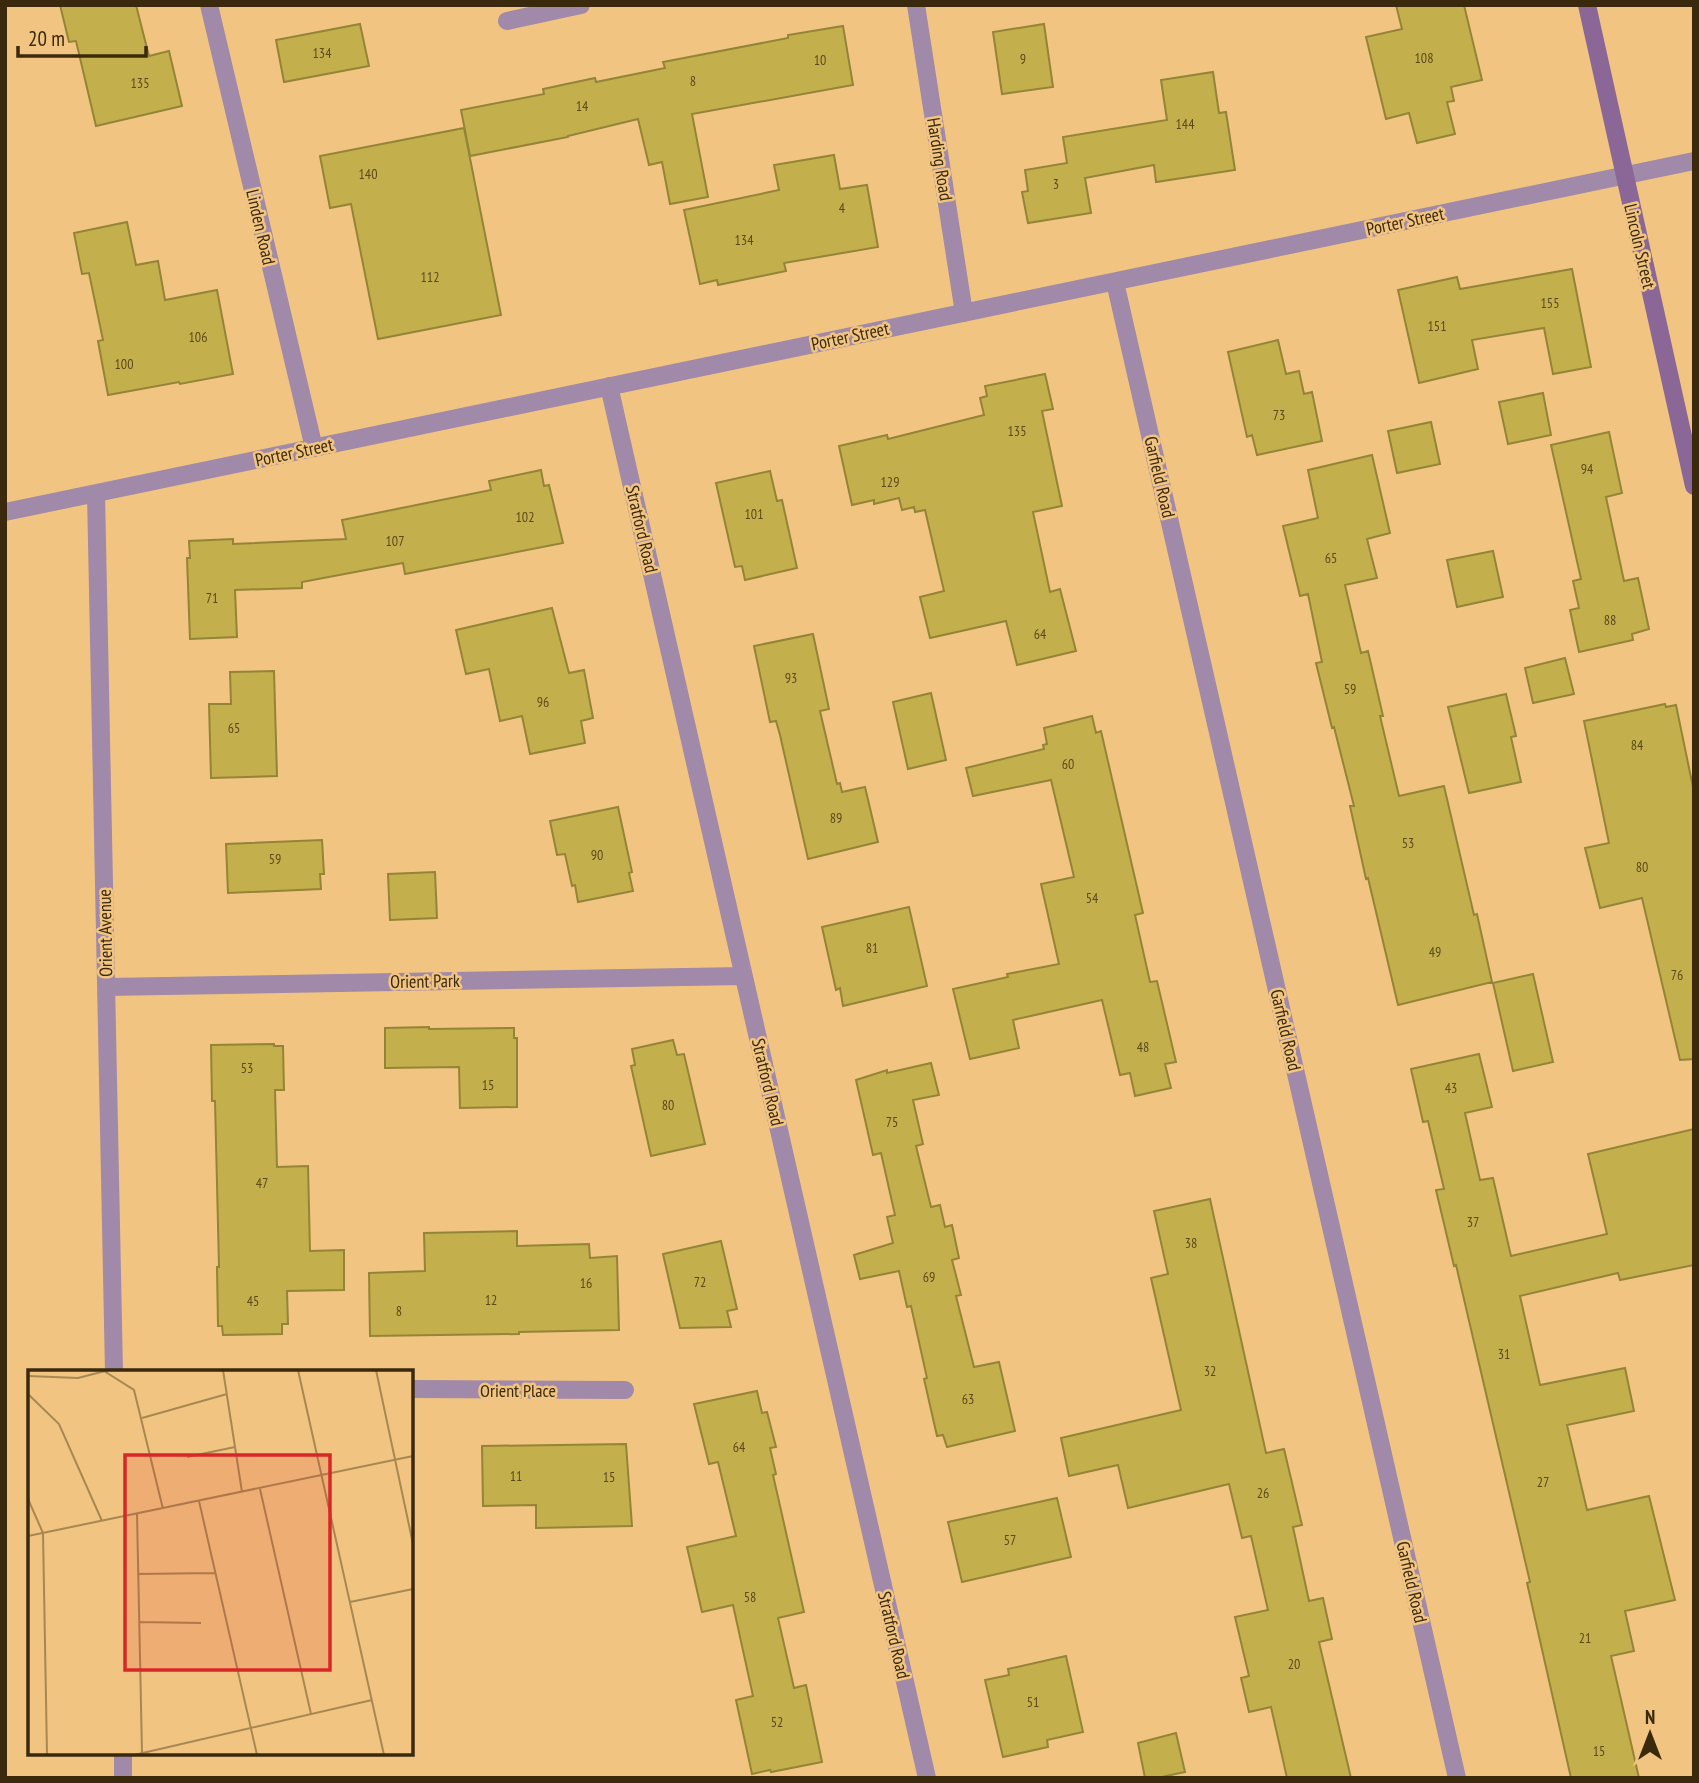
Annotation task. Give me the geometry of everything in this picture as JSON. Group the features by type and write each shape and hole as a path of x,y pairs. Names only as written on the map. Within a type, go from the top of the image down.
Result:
{"street":[{"name":"Linden Road","path":"209,5 314,448"},
{"path":"507,21 581,5"},
{"name":"Harding Road","path":"916,5 964,313"},
{"name":"Lincoln Street","path":"1587,5 1694,486"},
{"name":"Porter Street","path":"5,512 1694,160"},
{"name":"Garfield Road","path":"1115,282 1457,1778"},
{"name":"Stratford Road","path":"609,386 927,1778"},
{"name":"Orient Avenue","path":"96,493 114,1370"},
{"name":"Orient Park","path":"106,987 744,976"},
{"name":"Orient Place","path":"413,1389 625,1390"},
{"path":"123,1755 123,1778"}],"building":[{"path":"60,5 136,5 149,56 169,51 182,106 96,126 76,41 69,42"},
{"path":"1396,5 1464,5 1482,80 1451,87 1454,101 1447,102 1455,134 1417,143 1409,113 1386,119 1366,37 1402,29"},
{"path":"360,24 369,66 284,82 276,40"},
{"path":"1044,24 1053,87 1002,94 993,32"},
{"path":"843,26 853,85 692,114 708,197 670,204 662,162 649,165 638,119 568,137 470,156 461,110 544,94 543,89 595,78 596,82 665,68 663,62"},
{"path":"1213,72 1219,113 1226,112 1235,170 1156,182 1154,165 1085,178 1091,213 1028,223 1022,192 1028,191 1025,170 1067,163 1063,137 1167,120 1161,80"},
{"path":"464,128 501,315 378,339 351,204 330,208 320,156"},
{"path":"834,155 840,189 867,185 878,247 784,263 786,271 718,285 717,280 700,284 684,210 779,190 774,165"},
{"path":"127,222 136,265 158,261 165,300 217,290 233,374 108,395 98,341 103,340 89,273 82,274 74,233"},
{"path":"1572,269 1591,367 1553,374 1544,328 1472,340 1478,369 1419,383 1398,290 1457,277 1460,289"},
{"path":"1278,340 1286,374 1299,371 1304,394 1312,392 1322,441 1257,455 1252,435 1247,437 1228,352"},
{"path":"1045,374 1053,409 1042,411 1062,506 1033,512 1050,592 1060,589 1076,651 1017,665 1006,621 930,638 920,597 944,591 925,510 915,512 914,507 902,510 899,498 874,504 874,500 852,505 839,446 887,435 888,439 984,415 980,398 987,396 985,386"},
{"path":"1543,393 1551,435 1508,444 1499,402"},
{"path":"1431,422 1440,464 1397,473 1388,431"},
{"path":"1609,432 1622,493 1606,497 1624,581 1638,578 1649,629 1632,634 1633,640 1579,652 1570,610 1579,608 1573,581 1581,579 1551,445"},
{"path":"1372,455 1390,533 1367,539 1377,578 1345,585 1361,653 1368,651 1399,796 1444,786 1492,982 1398,1005 1368,878 1366,879 1350,806 1354,806 1316,663 1322,662 1308,594 1300,596 1283,526 1318,518 1308,470"},
{"path":"541,470 544,486 549,485 563,543 405,574 403,563 302,582 302,588 235,590 237,637 190,639 187,558 190,558 189,541 233,539 233,544 346,539 342,520 491,490 489,481"},
{"path":"770,471 777,501 782,500 797,568 745,580 742,566 735,567 716,483"},
{"path":"1493,551 1503,597 1457,607 1447,560"},
{"path":"552,608 569,673 584,670 593,718 581,721 585,743 530,754 522,716 500,721 489,669 466,674 456,630"},
{"path":"813,634 829,709 820,711 837,784 840,783 842,792 865,787 878,842 808,859 780,735 776,721 770,722 754,646"},
{"path":"1565,658 1574,694 1533,703 1525,668"},
{"path":"274,671 277,776 211,778 209,704 231,704 230,672"},
{"path":"931,693 946,760 908,769 893,702"},
{"path":"1506,694 1516,736 1511,737 1521,782 1469,793 1448,707"},
{"path":"1665,704 1666,707 1676,705 1694,792 1694,1059 1680,1060 1642,898 1600,908 1585,848 1609,843 1584,721"},
{"path":"1092,716 1096,733 1101,731 1143,913 1135,915 1150,982 1157,981 1176,1062 1165,1064 1171,1088 1135,1096 1130,1073 1120,1075 1102,1000 1013,1020 1019,1048 970,1059 953,989 1008,977 1007,974 1059,964 1041,884 1074,877 1051,780 973,796 966,768 1044,749 1043,745 1047,744 1044,728"},
{"path":"618,807 632,872 629,873 633,891 578,902 565,854 557,855 550,821"},
{"path":"322,840 324,874 320,874 321,889 228,893 226,844"},
{"path":"435,872 437,918 390,920 388,874"},
{"path":"909,907 927,986 843,1006 840,988 836,990 822,927"},
{"path":"1533,974 1553,1062 1513,1071 1493,983"},
{"path":"385,1028 514,1028 514,1038 517,1038 517,1107 460,1108 459,1067 385,1068"},
{"path":"673,1040 677,1055 684,1054 705,1144 651,1156 631,1066 635,1065 632,1049"},
{"path":"211,1045 283,1046 284,1090 275,1090 277,1167 308,1166 310,1251 344,1250 344,1290 287,1291 288,1324 282,1324 282,1334 223,1335 222,1326 218,1326 215,1101 212,1101"},
{"path":"1479,1054 1492,1107 1465,1113 1480,1180 1493,1178 1511,1256 1607,1234 1588,1154 1694,1129 1694,1265 1620,1280 1618,1273 1520,1296 1540,1385 1625,1368 1634,1411 1567,1425 1587,1510 1649,1496 1675,1600 1625,1611 1634,1651 1611,1656 1639,1778 1571,1778 1527,1583 1530,1582 1436,1190 1444,1189 1428,1121 1423,1122 1411,1069"},
{"path":"931,1063 939,1095 913,1100 923,1144 916,1146 931,1207 940,1205 945,1227 952,1225 959,1258 952,1260 961,1295 956,1296 974,1367 999,1362 1015,1431 947,1447 943,1435 937,1436 911,1306 907,1307 899,1271 860,1279 854,1255 893,1243 887,1217 895,1215 881,1153 873,1155 856,1080 887,1070 887,1073"},
{"path":"1210,1199 1266,1453 1284,1449 1302,1525 1293,1527 1309,1601 1323,1598 1332,1639 1319,1642 1351,1778 1287,1778 1271,1707 1249,1712 1241,1678 1249,1676 1235,1617 1268,1610 1251,1536 1242,1538 1229,1484 1128,1508 1118,1465 1069,1476 1061,1438 1181,1410 1151,1278 1168,1274 1154,1211"},
{"path":"517,1231 517,1246 589,1244 590,1258 617,1256 619,1330 370,1336 369,1273 425,1271 424,1233"},
{"path":"721,1241 737,1309 727,1311 731,1327 680,1328 663,1254"},
{"path":"757,1391 762,1413 767,1412 776,1447 770,1448 776,1474 773,1475 804,1612 778,1618 794,1688 806,1685 822,1762 752,1774 736,1700 753,1696 733,1605 702,1612 687,1547 736,1536 718,1462 709,1464 694,1404"},
{"path":"626,1444 632,1526 536,1528 536,1505 483,1506 482,1446"},
{"path":"1057,1498 1071,1557 962,1582 948,1522"},
{"path":"1066,1656 1083,1732 1047,1740 1048,1747 1003,1757 985,1680 1009,1675 1008,1669"},
{"path":"1176,1733 1185,1772 1145,1778 1138,1743"}]}
